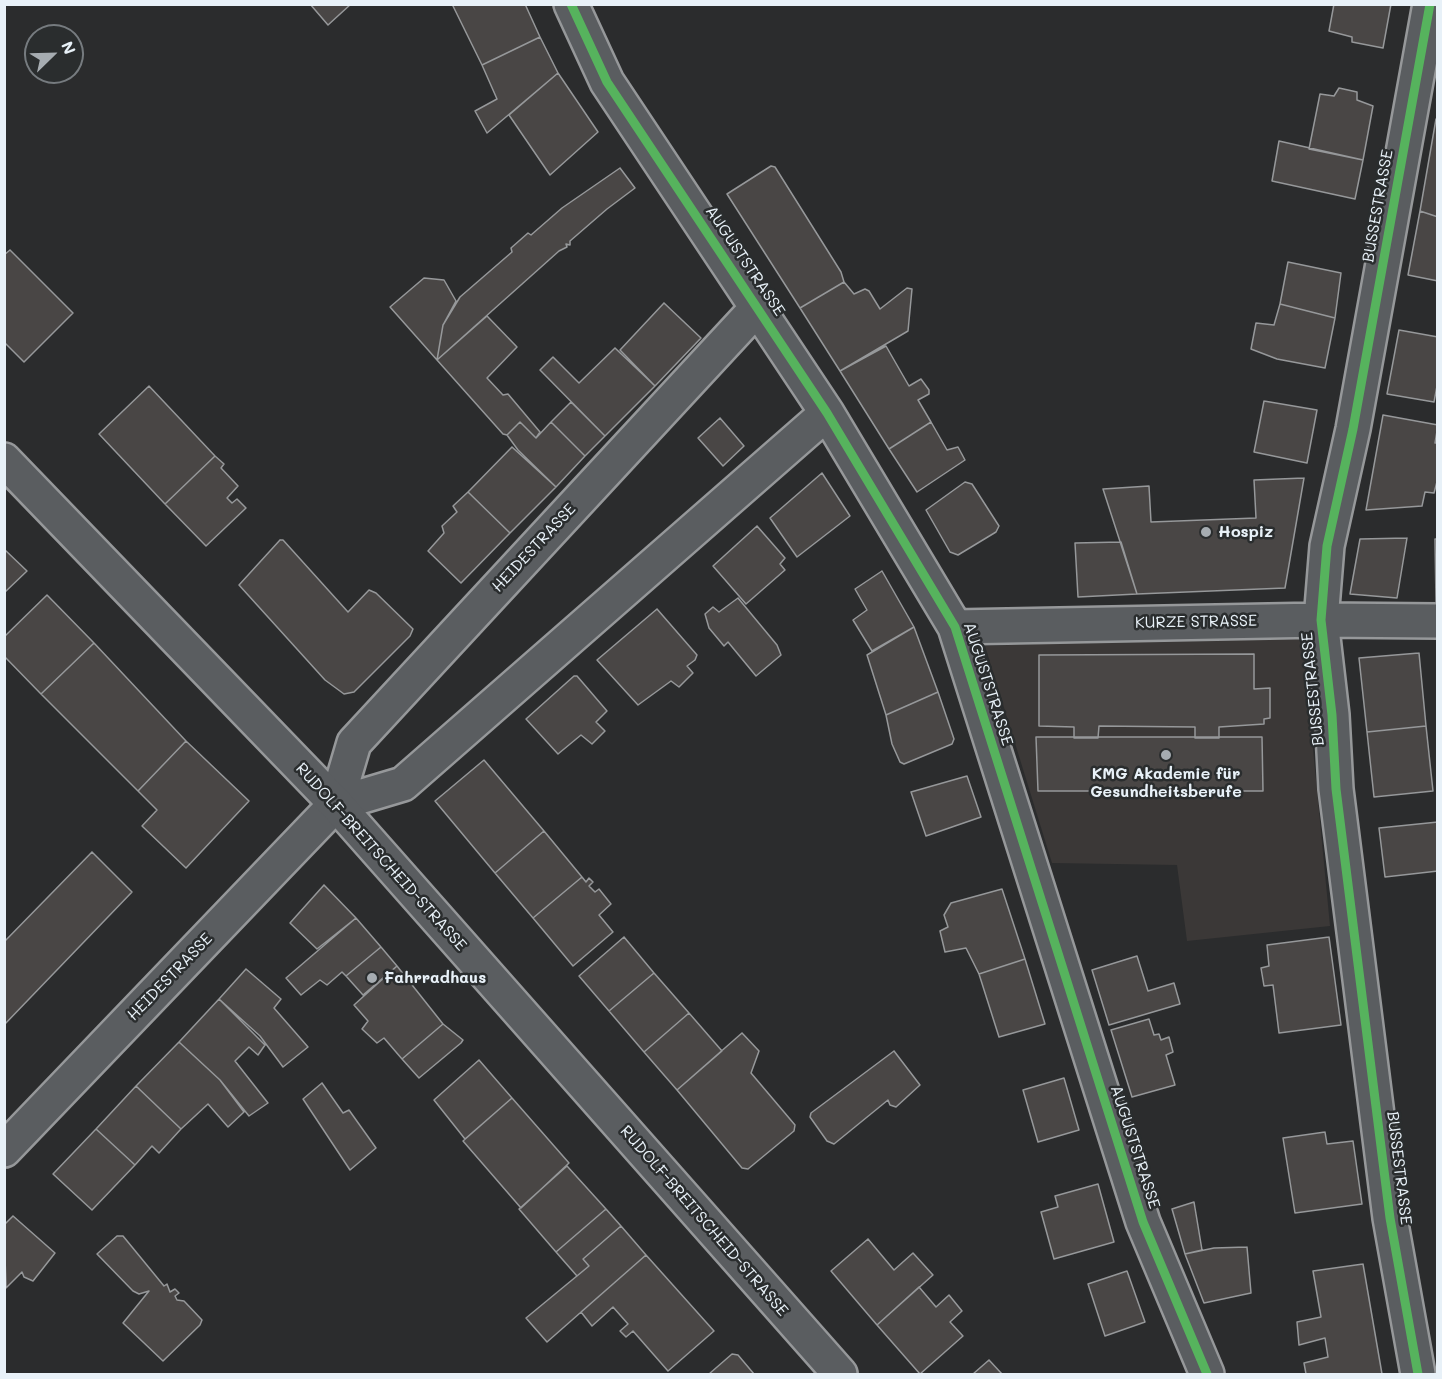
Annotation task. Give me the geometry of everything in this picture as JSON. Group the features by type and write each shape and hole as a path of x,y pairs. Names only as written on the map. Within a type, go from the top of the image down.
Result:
{"street":[{"name":"AUGUSTSTRASSE","path":"571,4 607,82 827,413 955,627 1143,1222 1207,1374"},
{"name":"BUSSESTRASSE","path":"1418,1374 1390,1218 1336,789 1332,715 1321,620 1327,546 1353,429 1430,4"},
{"name":"HEIDESTRASSE","path":"4,1150 336,804 354,743 758,307"},
{"name":"HEIDESTRASSE","path":"336,804 403,784 827,413"},
{"name":"RUDOLF-BREITSCHEID-STRASSE","path":"4,460 336,804 840,1374"},
{"name":"KURZE STRASSE","path":"955,627 1321,620 1437,621"}],"shaded area":[{"name":"KMG Akademie für Gesundheitsberufe","path":"1302,634 1330,926 1187,941 1177,865 1052,863 985,646"}],"building":[{"path":"310,4 351,4 328,25"},
{"path":"452,4 525,4 540,37 482,65"},
{"path":"1334,4 1391,4 1383,48 1352,42 1352,37 1329,31"},
{"path":"540,37 558,73 487,133 475,111 497,99 482,65"},
{"path":"558,73 598,132 550,175 509,115"},
{"path":"1339,88 1357,92 1357,100 1373,106 1363,160 1309,149 1320,94 1334,96"},
{"path":"1436,119 1438,119 1438,217 1420,211"},
{"path":"1279,141 1363,160 1355,199 1272,181"},
{"path":"771,166 775,167 841,272 844,282 800,308 727,194"},
{"path":"620,168 635,188 570,241 570,245 566,244 567,247 559,251 437,360 443,325 460,297 512,252 511,248 528,233 531,235 562,208"},
{"path":"1420,211 1438,217 1438,281 1408,275"},
{"path":"10,250 73,313 24,362 4,342 4,255"},
{"path":"1288,262 1341,273 1335,318 1280,304"},
{"path":"424,278 444,280 456,301 443,325 437,360 390,307"},
{"path":"844,282 854,294 865,289 869,291 880,309 907,288 912,289 908,331 840,371 800,308"},
{"path":"664,303 701,338 655,386 620,350"},
{"path":"1280,304 1335,318 1325,368 1277,359 1251,349 1256,323 1274,325"},
{"path":"487,316 517,347 487,378 503,395 508,394 540,432 536,438 520,422 507,435 503,434 437,360"},
{"path":"1399,330 1438,337 1438,381 1434,402 1387,394"},
{"path":"886,346 909,386 921,379 929,390 929,394 918,400 931,422 889,449 840,371"},
{"path":"615,348 655,386 605,436 540,370 553,357 579,383"},
{"path":"149,386 215,456 165,504 99,434"},
{"path":"1264,401 1317,410 1307,463 1254,452"},
{"path":"571,402 605,436 585,456 551,422"},
{"path":"1383,415 1438,425 1435,443 1438,443 1438,478 1434,493 1425,492 1422,506 1366,510"},
{"path":"720,418 744,446 723,466 698,438"},
{"path":"520,422 536,438 551,422 585,456 556,487 518,450 507,435"},
{"path":"931,422 947,450 958,447 965,460 917,492 889,449"},
{"path":"512,447 556,487 510,533 468,492"},
{"path":"215,456 224,464 221,468 238,486 227,498 232,503 237,499 246,508 206,546 165,504"},
{"path":"822,473 850,516 797,557 770,518"},
{"name":"Hospiz","path":"1304,478 1285,588 1137,594 1103,489 1149,486 1151,522 1256,518 1254,480"},
{"path":"965,482 972,484 999,526 996,532 958,555 950,552 926,510"},
{"path":"468,492 510,533 461,583 428,551 444,533 442,526 457,512 453,506"},
{"path":"757,526 785,558 780,564 785,570 746,604 713,566"},
{"path":"1407,538 1397,598 1350,594 1360,539"},
{"path":"1435,539 1438,539 1438,602 1436,602"},
{"path":"280,540 283,540 348,612 369,590 376,593 413,629 410,636 354,692 344,694 325,680 239,585"},
{"path":"1121,542 1137,594 1078,597 1075,543"},
{"path":"4,549 27,571 4,593"},
{"path":"882,571 914,627 872,651 853,620 867,610 855,589"},
{"path":"47,595 94,643 41,694 4,656 4,637"},
{"path":"738,598 777,645 781,655 756,676 728,642 724,646 709,628 705,614 713,607 719,612"},
{"path":"657,609 697,655 695,660 687,666 693,673 679,687 671,681 638,705 597,660"},
{"path":"914,627 938,692 886,715 867,655"},
{"path":"94,643 186,741 138,791 41,694"},
{"path":"1419,653 1426,726 1367,732 1359,658"},
{"path":"1254,654 1254,689 1270,688 1270,718 1264,719 1264,724 1219,727 1219,738 1195,738 1195,727 1099,726 1098,738 1074,738 1074,727 1039,726 1039,655"},
{"path":"574,676 577,676 607,711 596,722 605,731 592,744 581,735 558,754 526,719"},
{"path":"938,692 954,739 952,744 904,764 900,762 892,744 886,715"},
{"path":"1426,726 1433,791 1374,797 1367,732"},
{"path":"1036,737 1262,737 1263,791 1038,791"},
{"path":"186,741 249,801 186,868 142,826 157,810 138,791"},
{"path":"484,760 544,831 495,873 435,801"},
{"path":"967,776 981,817 926,836 911,792"},
{"path":"1438,822 1438,871 1385,877 1379,828"},
{"path":"544,831 582,877 533,918 495,873"},
{"path":"92,852 132,892 4,1025 4,942"},
{"path":"582,877 586,882 589,878 593,882 589,886 595,892 599,889 611,904 599,915 613,932 573,966 533,918"},
{"path":"324,885 356,918 317,949 290,923"},
{"path":"1002,889 1025,959 979,974 966,948 945,952 940,931 948,927 944,915 951,903"},
{"path":"356,918 381,947 346,976 342,972 327,985 320,980 301,995 286,978"},
{"path":"624,937 654,973 609,1011 579,976"},
{"path":"1329,937 1341,1025 1279,1033 1273,985 1264,986 1261,968 1269,966 1267,945"},
{"path":"381,947 397,966 363,995 346,976"},
{"path":"1137,956 1148,991 1174,983 1180,1004 1109,1025 1092,970"},
{"path":"1025,959 1045,1024 999,1037 979,974"},
{"path":"397,966 443,1024 402,1059 384,1038 377,1043 362,1029 368,1021 354,1005"},
{"path":"246,969 281,999 274,1008 308,1047 283,1067 260,1036 219,999"},
{"path":"654,973 689,1013 644,1052 609,1011"},
{"path":"219,999 265,1045 258,1055 249,1047 235,1061 268,1103 249,1116 220,1080 179,1042"},
{"path":"689,1013 722,1051 677,1090 644,1052"},
{"path":"1149,1019 1154,1035 1159,1034 1161,1040 1169,1037 1173,1052 1166,1055 1175,1085 1132,1097 1111,1030"},
{"path":"443,1024 463,1040 419,1078 402,1059"},
{"path":"742,1033 759,1051 751,1073 795,1125 794,1131 748,1169 742,1168 677,1090"},
{"path":"179,1042 220,1080 244,1112 228,1127 208,1104 181,1129 136,1086"},
{"path":"894,1051 920,1085 896,1107 890,1105 888,1100 834,1144 827,1141 810,1117 811,1113"},
{"path":"479,1060 512,1098 465,1139 434,1100"},
{"path":"1064,1078 1079,1130 1038,1142 1023,1090"},
{"path":"322,1083 343,1113 349,1110 376,1148 350,1170 303,1099"},
{"path":"136,1086 181,1129 159,1153 152,1146 135,1165 96,1129"},
{"path":"512,1098 569,1163 521,1208 463,1141"},
{"path":"96,1129 135,1165 92,1210 53,1174"},
{"path":"1325,1132 1327,1144 1353,1141 1362,1204 1295,1213 1283,1138"},
{"path":"567,1166 606,1209 556,1252 519,1209"},
{"path":"1098,1184 1114,1242 1054,1259 1041,1212 1058,1207 1055,1196"},
{"path":"1194,1202 1202,1250 1185,1254 1172,1209"},
{"path":"606,1209 621,1226 583,1259 589,1266 577,1276 556,1252"},
{"path":"13,1216 55,1253 33,1281 24,1277 22,1272 6,1288 4,1225"},
{"path":"621,1226 646,1255 547,1342 526,1318 589,1266 583,1259"},
{"path":"117,1236 123,1236 164,1286 167,1284 170,1292 175,1289 179,1293 175,1296 177,1300 184,1301 202,1320 200,1325 163,1361 123,1323 149,1291 139,1294 133,1291 97,1254"},
{"path":"868,1239 894,1270 913,1253 933,1275 877,1325 831,1271"},
{"path":"1247,1247 1251,1293 1204,1303 1185,1254 1214,1248"},
{"path":"646,1255 714,1331 668,1371 633,1331 626,1337 620,1331 628,1324 613,1307 592,1326 581,1312"},
{"path":"1363,1264 1382,1374 1306,1374 1304,1363 1328,1357 1325,1338 1299,1345 1297,1322 1321,1317 1313,1271"},
{"path":"1127,1271 1145,1322 1105,1336 1088,1284"},
{"path":"919,1287 936,1307 949,1295 962,1311 950,1322 963,1336 920,1374 877,1325"},
{"path":"732,1354 738,1355 754,1374 709,1374"},
{"path":"989,1360 1002,1374 973,1374"}],"cycle path":[{"path":"571,4 607,82 827,413 955,627 1143,1222 1207,1374"},
{"path":"1418,1374 1390,1218 1336,789 1332,715 1321,620 1327,546 1353,429 1430,4"}],"place":[{"name":"Hospiz","path":"1206,532"},
{"name":"KMG Akademie für Gesundheitsberufe","path":"1166,755"},
{"name":"Fahrradhaus","path":"372,978"}]}
